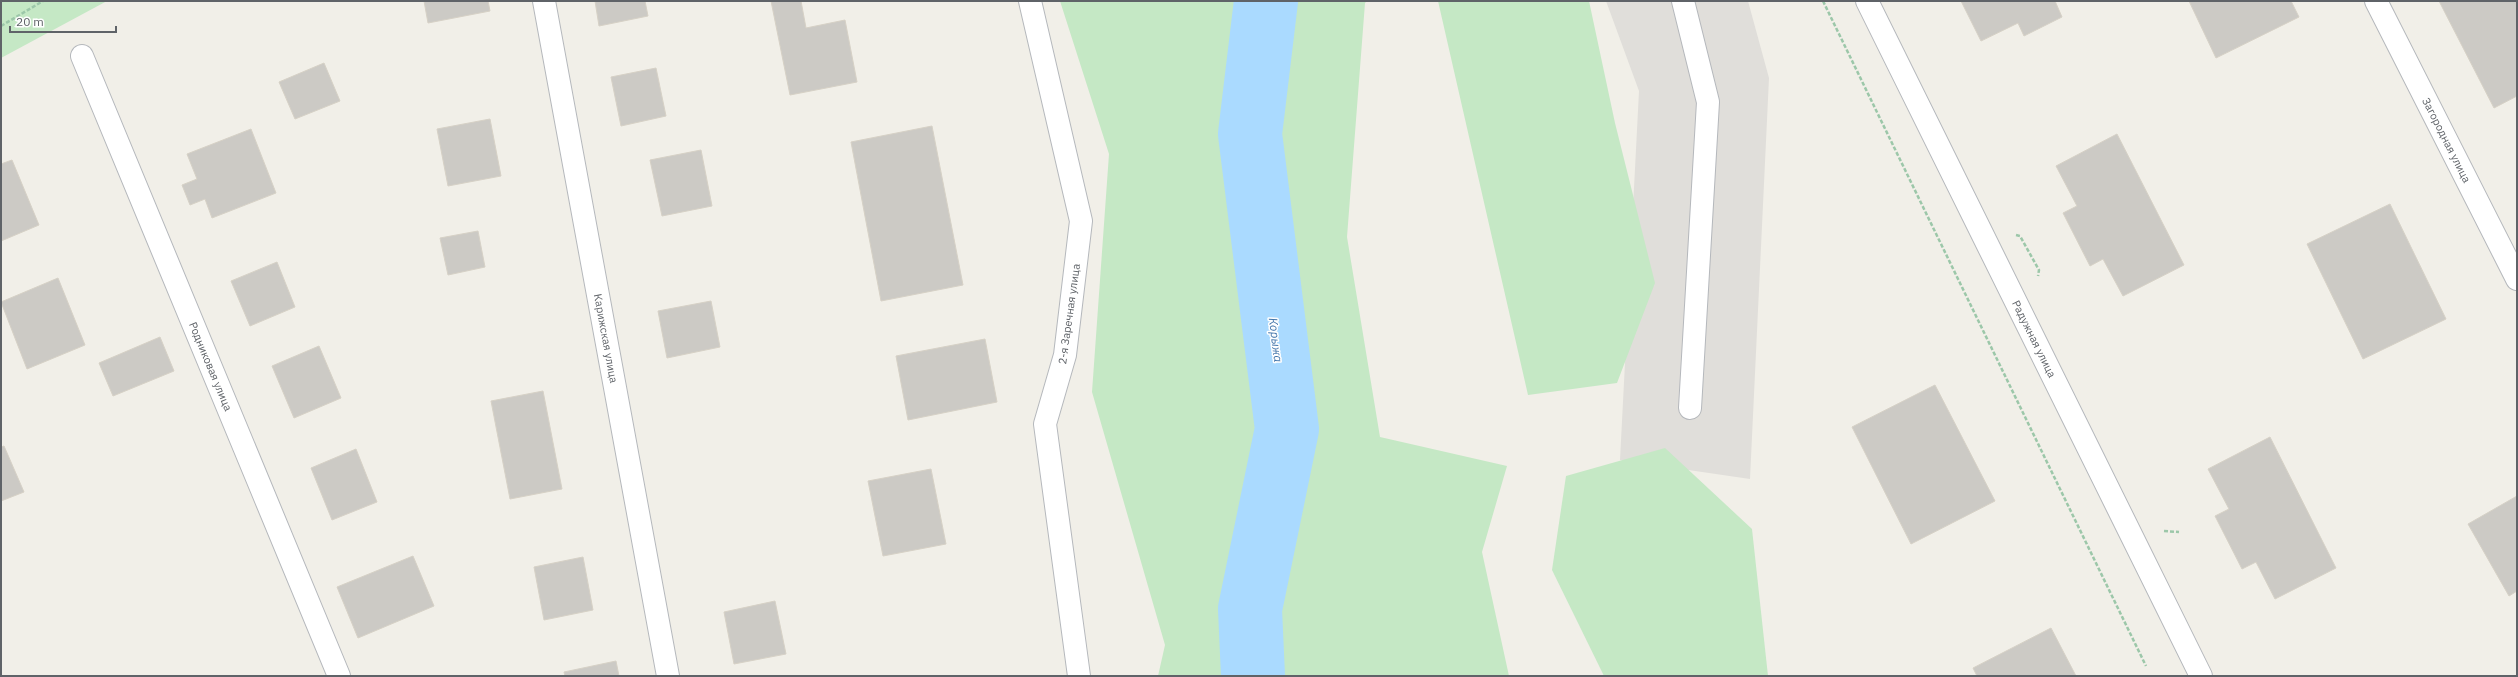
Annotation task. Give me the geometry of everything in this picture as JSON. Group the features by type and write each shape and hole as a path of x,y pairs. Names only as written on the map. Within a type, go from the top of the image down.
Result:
{"street":[{"name":"Карижская улица","path":"544,1 668,676"},
{"name":"2-я Заречная улица","path":"1030,1 1081,221 1065,355 1045,424 1079,676"},
{"path":"1683,1 1708,102 1690,408"},
{"name":"Радужная улица","path":"1867,1 2202,676"},
{"name":"Загородная улица","path":"2376,1 2517,279"},
{"name":"Родниковая улица","path":"82,56 339,676"}],"path":[{"path":"1,26 43,1"},
{"path":"1823,1 2146,666"}],"shaded area":[{"path":"1606,1 1748,1 1769,78 1750,479 1620,460 1639,91"}],"green space":[{"path":"1,1 107,1 1,58"},
{"path":"1060,1 1367,1 1365,3 1347,237 1380,437 1507,466 1482,552 1509,676 1158,676 1165,645 1092,392 1109,154"},
{"path":"1438,1 1589,1 1615,123 1655,283 1617,383 1528,395"},
{"path":"1665,448 1752,529 1768,676 1604,676 1552,570 1566,476"}],"building":[{"path":"424,1 488,1 490,11 428,23"},
{"path":"595,1 645,1 648,16 599,26"},
{"path":"771,1 801,1 806,28 845,20 857,82 790,95"},
{"path":"1961,1 2055,1 2062,17 2024,36 2018,23 1981,41"},
{"path":"2189,1 2291,1 2299,17 2216,58"},
{"path":"2439,1 2517,1 2517,96 2494,108"},
{"path":"324,63 340,101 295,119 279,82"},
{"path":"656,68 666,116 621,126 611,77"},
{"path":"490,119 501,176 448,186 437,129"},
{"path":"932,126 963,285 881,301 851,142"},
{"path":"251,129 276,193 212,218 205,199 190,205 182,185 197,179 187,154"},
{"path":"2117,134 2184,265 2123,296 2103,259 2090,266 2063,213 2077,206 2056,166"},
{"path":"701,150 712,206 662,216 650,160"},
{"path":"12,160 39,225 1,241 1,164"},
{"path":"2390,204 2446,319 2363,359 2307,244"},
{"path":"478,231 485,267 448,275 440,238"},
{"path":"277,262 295,307 250,326 231,281"},
{"path":"58,278 85,345 27,369 1,302"},
{"path":"711,301 720,347 667,358 658,311"},
{"path":"160,337 174,371 113,396 99,363"},
{"path":"985,339 997,402 908,420 896,356"},
{"path":"319,346 341,398 294,418 272,366"},
{"path":"1935,385 1995,501 1911,544 1852,427"},
{"path":"543,391 562,489 510,499 491,401"},
{"path":"2270,437 2336,568 2275,599 2256,562 2242,569 2215,516 2229,509 2208,469"},
{"path":"4,446 24,492 1,501 1,447"},
{"path":"356,449 377,502 332,520 311,468"},
{"path":"931,469 946,544 883,556 868,481"},
{"path":"2517,496 2517,591 2509,596 2468,524"},
{"path":"413,556 434,606 358,638 337,587"},
{"path":"583,557 593,610 544,620 534,567"},
{"path":"775,601 786,654 734,664 724,612"},
{"path":"2051,628 2076,676 1977,676 1973,668"},
{"path":"616,661 619,676 565,676 564,672"}],"waterway":[{"name":"Корыжа","path":"1253,676 1250,609 1287,429 1250,134 1266,1"}]}
